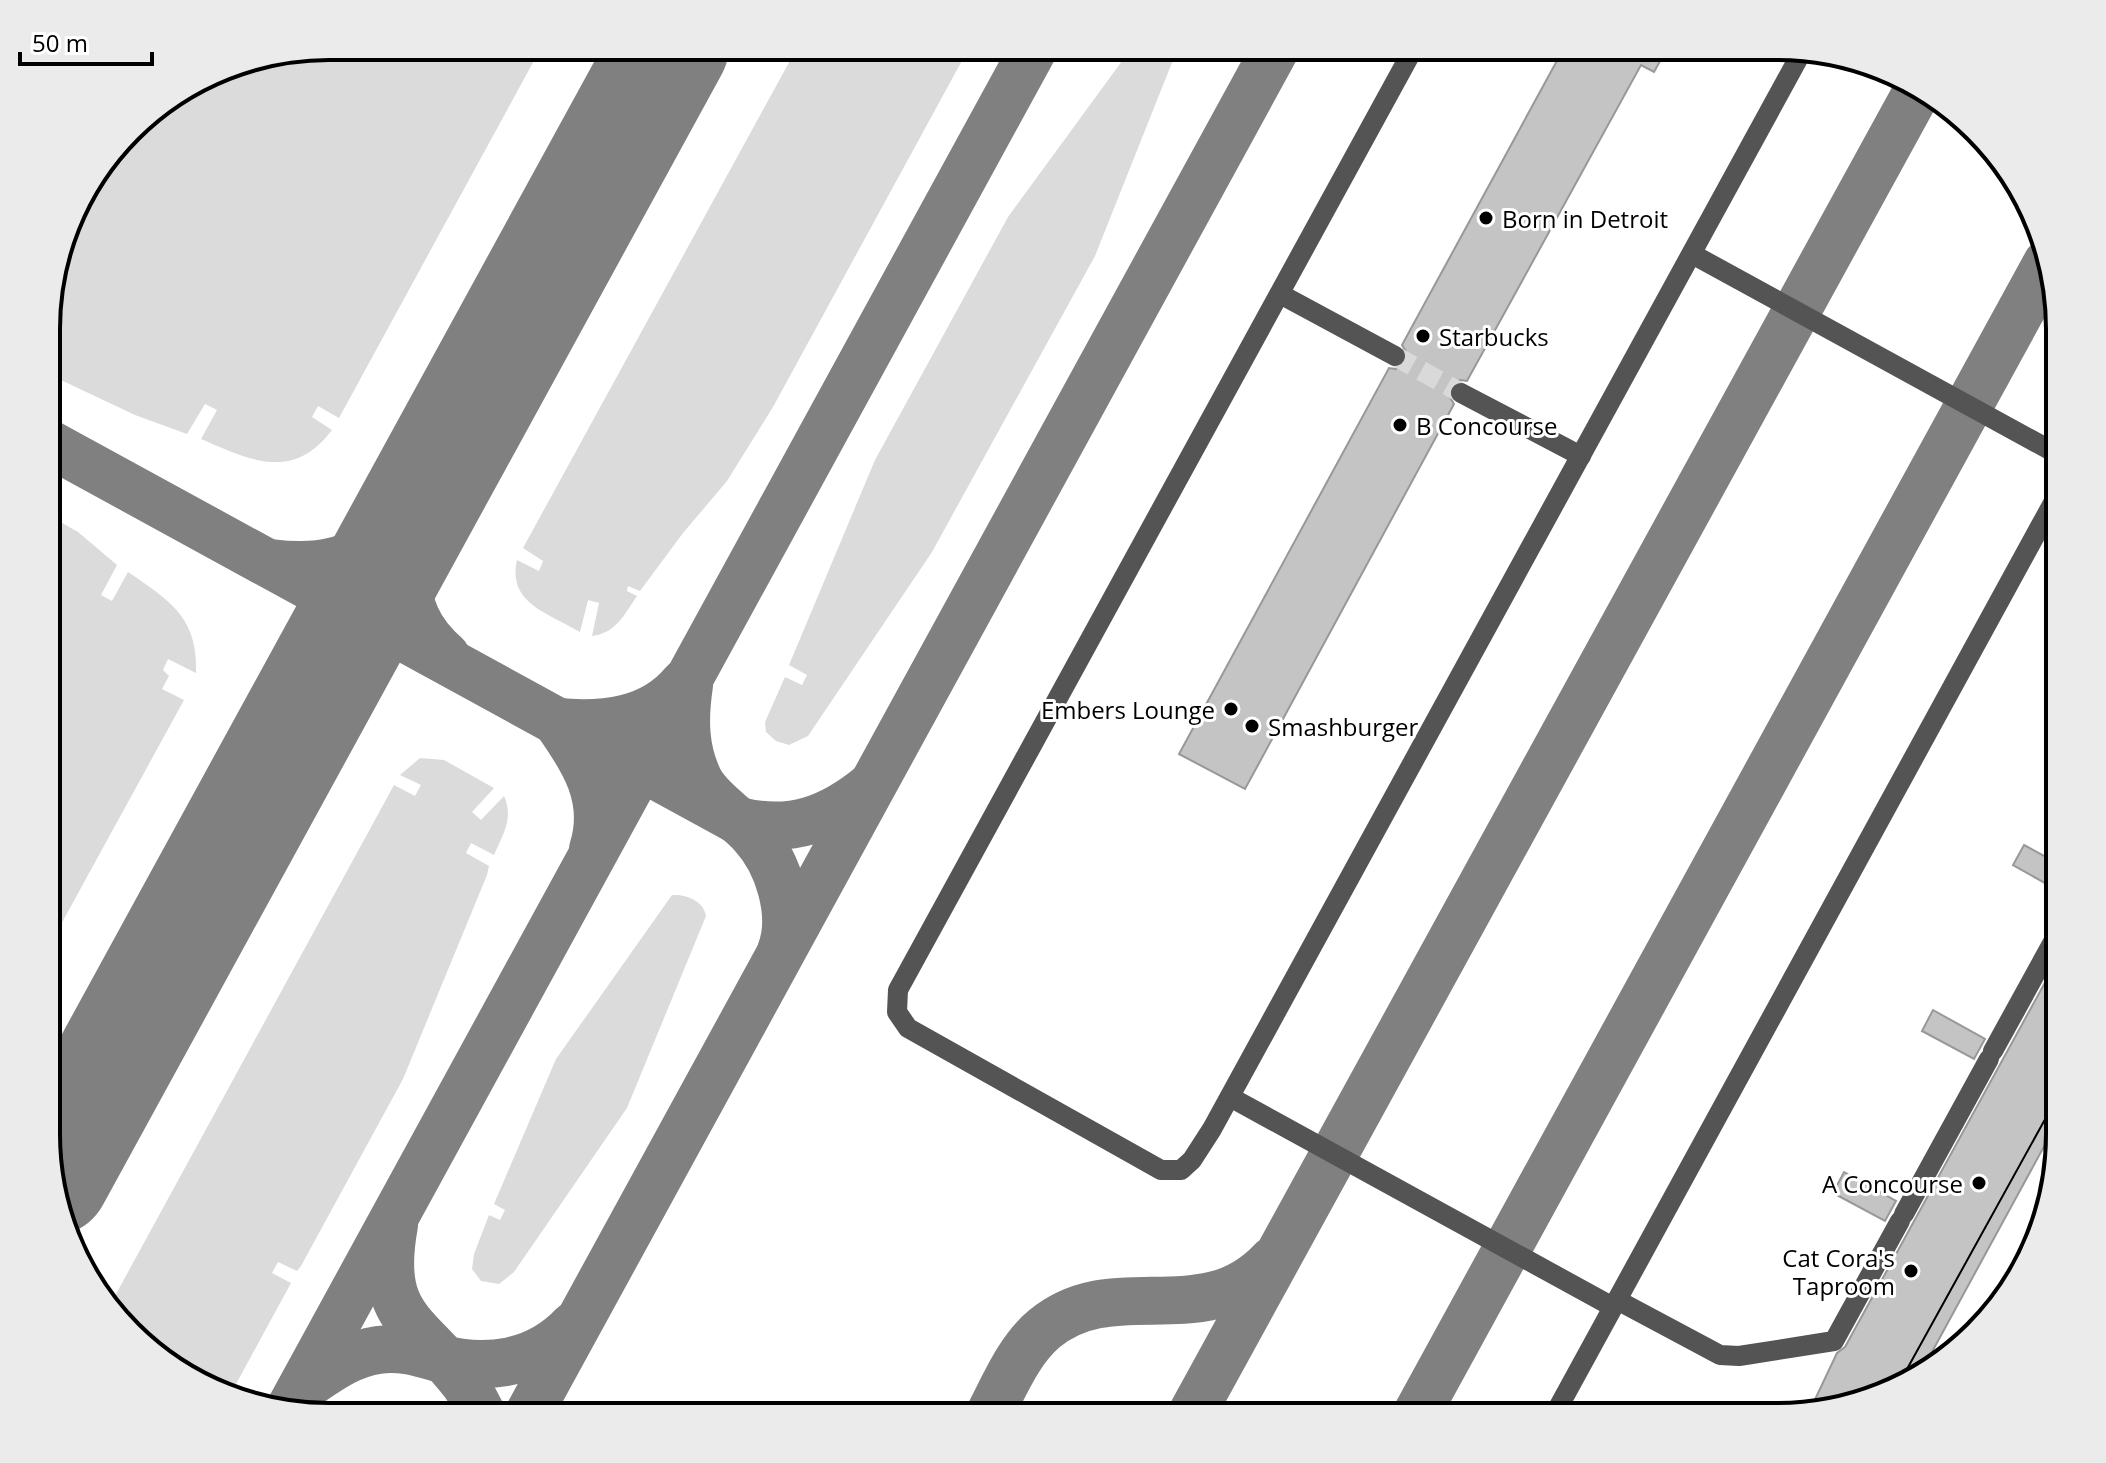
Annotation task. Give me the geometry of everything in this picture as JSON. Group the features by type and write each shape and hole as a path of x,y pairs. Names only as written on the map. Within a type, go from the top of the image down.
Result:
{"lane":[{"path":"1407,61 905,977 896,1002 897,1012 908,1028 1161,1170 1181,1170 1192,1160 1230,1097 1797,61"},
{"path":"1692,254 2045,447"},
{"path":"1280,294 1395,356"},
{"path":"1461,393 1581,456"},
{"path":"1561,1403 2045,518"},
{"path":"1230,1097 1615,1303 1720,1355 1739,1356 1834,1341 2045,957"}],"shaded area":[{"path":"534,60 339,418 318,406 312,417 332,430 317,446 302,456 270,462 237,454 201,439 217,410 205,404 187,434 135,415 60,380 60,329 62,294 80,226 96,194 116,165 151,127 210,88 242,74 294,62"},
{"path":"790,60 962,60 773,407 727,481 640,591 628,586 627,591 637,596 619,622 607,631 592,636 599,603 588,600 580,632 533,605 518,587 517,560 539,571 543,561 523,548"},
{"path":"1122,61 1173,61 1095,256 932,552 808,736 789,745 776,741 766,732 765,722 785,677 802,685 807,675 789,665 875,460 1008,217"},
{"path":"60,522 78,532 117,565 101,595 112,601 128,572 157,592 178,612 192,638 196,673 168,659 163,670 169,676 162,689 184,700 61,925"},
{"path":"420,758 444,760 494,788 472,812 481,820 504,796 508,812 506,826 494,855 471,843 466,853 489,866 487,875 403,1079 301,1266 297,1271 278,1262 272,1273 291,1283 235,1386 194,1367 165,1347 115,1296 394,785 415,796 421,785 400,775"},
{"path":"672,895 694,900 702,906 706,916 627,1108 514,1272 499,1284 481,1281 472,1269 474,1254 489,1215 500,1220 505,1210 494,1204 556,1059"}],"building":[{"name":"B Concourse","path":"1557,61 1660,61 1654,72 1641,65 1467,381 1460,380 1450,386 1448,394 1454,404 1245,789 1179,754 1389,368 1396,369 1406,363 1408,355 1402,345"},
{"path":"2024,845 2045,856 2045,883 2013,865"},
{"name":"A Concourse","path":"2045,983 2045,1145 1930,1356 1864,1389 1815,1400 1837,1353 1845,1347"},
{"path":"1933,1010 1985,1039 1974,1059 1922,1031"},
{"path":"1844,1172 1896,1201 1885,1221 1833,1193"}],"taxiway":[{"path":"294,1401 1027,60"},
{"path":"535,1402 1269,61"},
{"path":"1198,1403 1914,97"},
{"path":"1423,1403 2040,275"},
{"path":"60,450 739,821 776,826 810,821 841,807 871,786"},
{"path":"429,487 409,554 410,597 416,618 446,656"},
{"path":"270,563 318,564 355,554 387,532 421,499"},
{"path":"593,849 597,831 596,797 584,766 557,722 592,723 626,719 657,706 684,683"},
{"path":"689,685 686,710 691,759 705,790 753,835 770,859 785,905 785,936 781,951"},
{"path":"394,1225 390,1256 396,1300 417,1331 465,1384 475,1402"},
{"path":"995,1402 1012,1370 1035,1338 1071,1312 1100,1304 1217,1295 1245,1283 1272,1261"},
{"path":"302,1388 338,1364 367,1352 402,1350 456,1362 493,1364 544,1349 573,1326"}],"runway":[{"path":"62,1158 662,60"}],"tunnel":[{"path":"1395,356 1461,393"}],"tram line":[{"path":"1907,1369 2045,1119"}],"place":[{"name":"Born in Detroit","path":"1486,218"},
{"name":"Starbucks","path":"1423,336"},
{"name":"B Concourse","path":"1400,425"},
{"name":"Embers Lounge","path":"1231,709"},
{"name":"Smashburger","path":"1252,726"},
{"name":"A Concourse","path":"1979,1183"},
{"name":"Cat Cora's Taproom","path":"1911,1271"}]}
